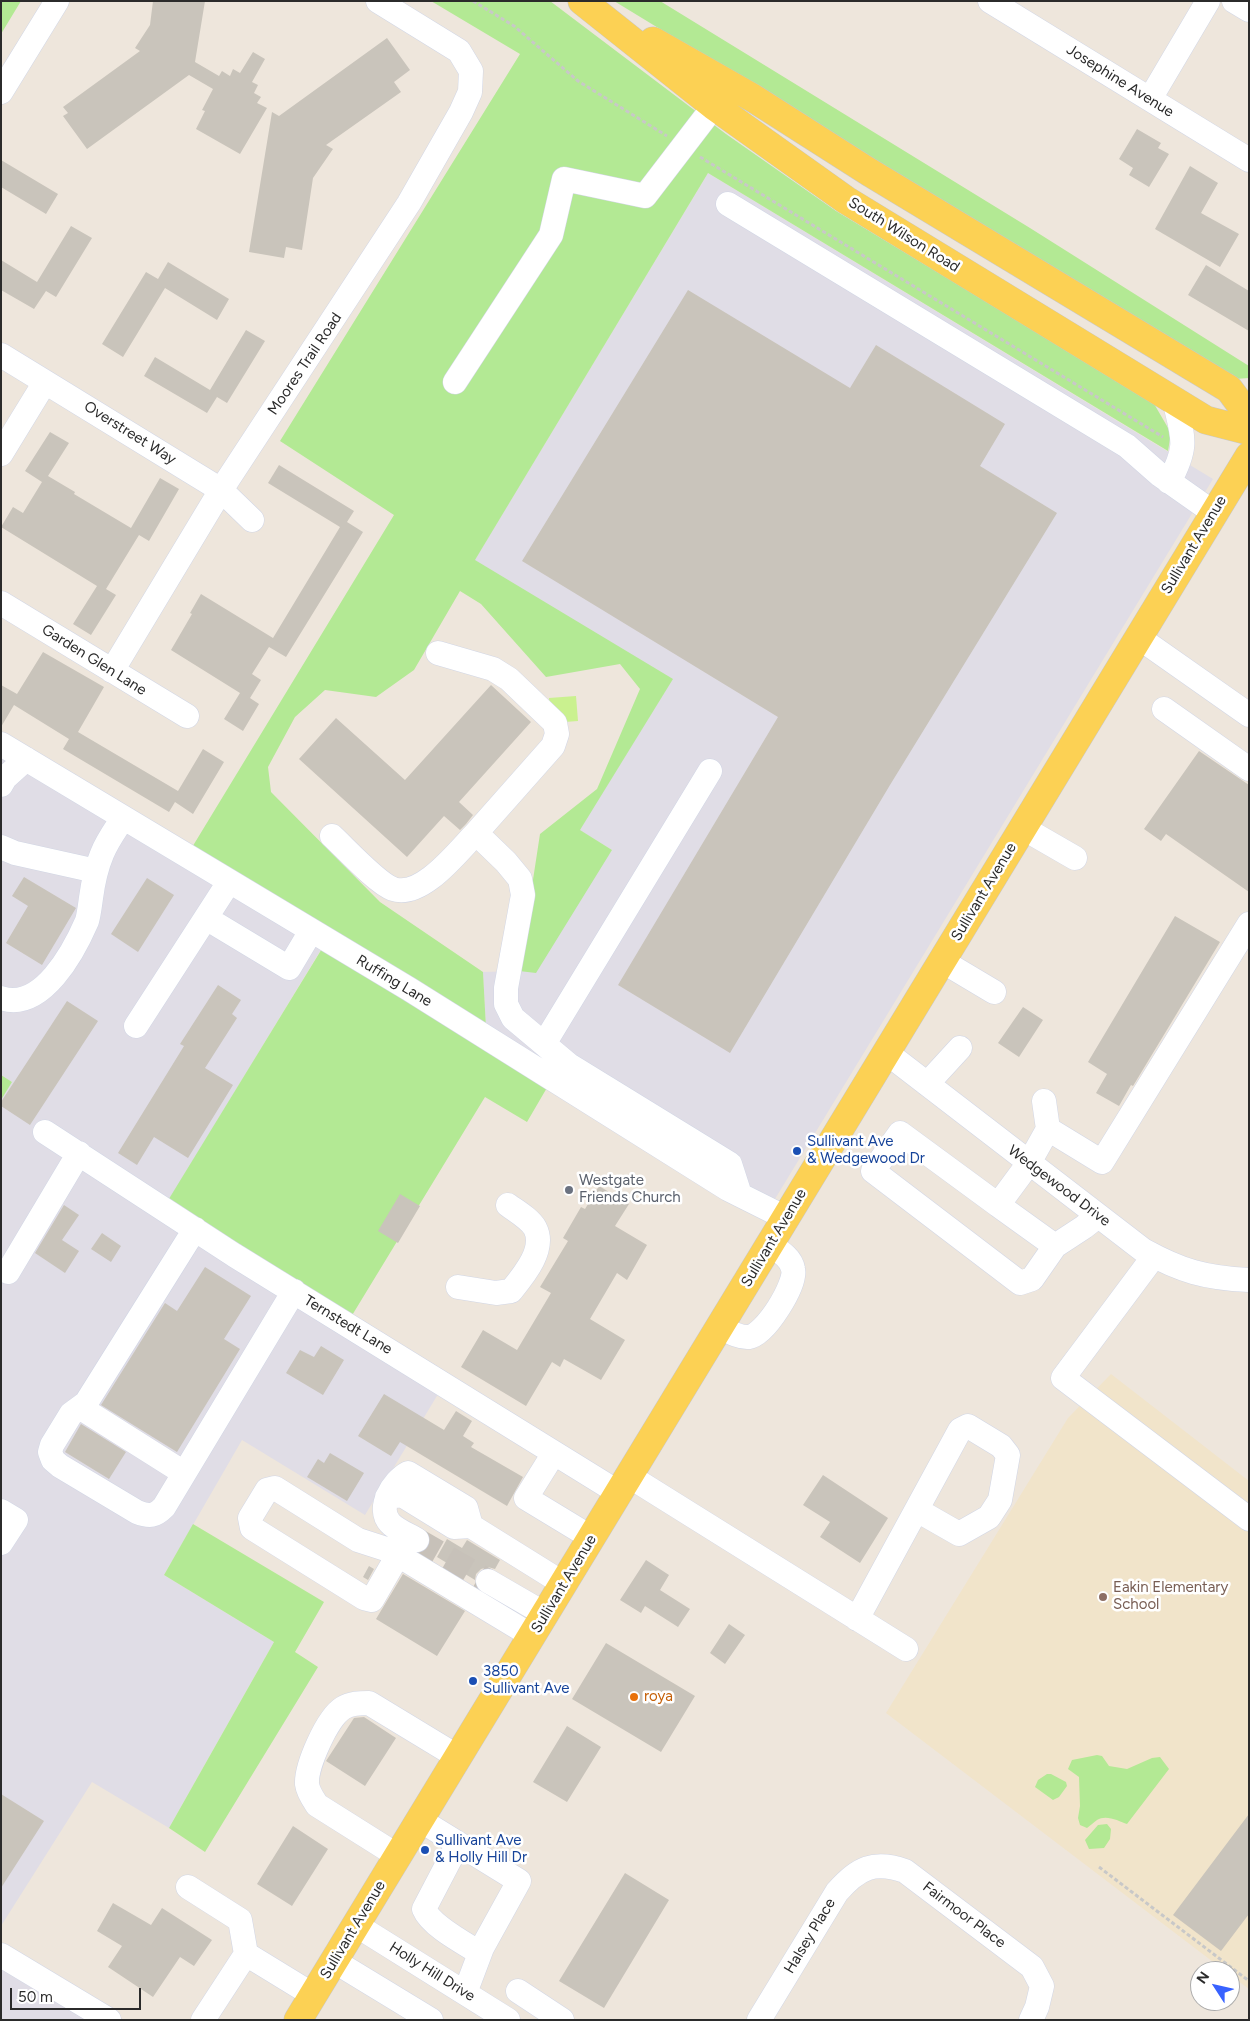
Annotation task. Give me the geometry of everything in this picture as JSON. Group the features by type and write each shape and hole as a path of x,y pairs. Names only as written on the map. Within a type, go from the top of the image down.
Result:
{"main road":[{"name":"South Wilson Road","path":"583,1 714,106 846,200 1206,420 1249,430"},
{"name":"South Wilson Road","path":"583,1 753,98 869,172 1229,389 1249,416"},
{"name":"Sullivant Avenue","path":"298,2020 1249,456"}],"street":[{"path":"1,92 57,1"},
{"name":"Moores Trail Road","path":"112,670 221,490 404,211 461,112 470,92 471,71 459,51 378,1"},
{"name":"Josephine Avenue","path":"990,1 1249,160"},
{"path":"1150,99 1208,1"},
{"path":"1234,1 1249,10"},
{"path":"455,382 551,235 564,179 645,196 714,106"},
{"path":"728,204 1127,446 1169,482 1214,513"},
{"name":"Overstreet Way","path":"1,355 221,490 252,520"},
{"path":"1,454 45,382"},
{"path":"1169,482 1178,466 1183,450 1174,399"},
{"name":"Garden Glen Lane","path":"1,603 187,716"},
{"path":"1138,638 1249,715"},
{"path":"332,836 380,880 394,889 410,889 426,883 476,833 554,746 557,734 554,723 509,679 493,669 438,653"},
{"path":"1164,709 1249,769"},
{"name":"Ruffing Lane","path":"1,744 441,1009 740,1195 786,1218"},
{"path":"1,785 5,778 26,759"},
{"path":"544,1044 710,771"},
{"path":"1,998 8,1001 22,999 40,992 60,971 88,919 96,872 102,853 123,818"},
{"path":"1023,828 1074,858"},
{"path":"476,833 506,862 520,879 522,895 506,988 506,1004 513,1018 569,1064 730,1164 740,1195"},
{"path":"1,847 96,872"},
{"path":"136,1026 228,882"},
{"path":"206,918 289,968 311,931"},
{"path":"1048,1129 1102,1162 1249,924"},
{"path":"942,961 994,992"},
{"path":"927,1084 960,1048"},
{"name":"Wedgewood Drive","path":"887,1053 1143,1250 1198,1274 1249,1280"},
{"path":"998,1205 1029,1163 1048,1129 1044,1101"},
{"name":"Ternstedt Lane","path":"44,1132 234,1255 554,1453 624,1484 858,1619 906,1649"},
{"path":"1055,1246 900,1133 873,1171 1020,1284 1032,1279 1055,1246 1098,1216"},
{"path":"8,1272 79,1153"},
{"path":"458,1287 496,1294 512,1291 520,1279 537,1251 538,1237 534,1226 508,1205"},
{"path":"195,1229 86,1403 72,1414 52,1445 50,1452 53,1460 60,1466 137,1512 147,1516 156,1514 164,1507 294,1291"},
{"path":"720,1327 749,1337 760,1332 769,1322 789,1289 794,1275 793,1266 785,1255 770,1245"},
{"path":"1154,1256 1063,1378 1249,1519"},
{"path":"81,1408 184,1473"},
{"path":"858,1619 960,1430 968,1426 1002,1446 1008,1455 1000,1500 989,1517 959,1534 917,1510"},
{"path":"554,1453 526,1498 592,1538"},
{"path":"398,1555 372,1600 364,1598 252,1528 250,1518 267,1490 275,1488 358,1540 389,1550 539,1625"},
{"path":"418,1540 390,1524 384,1506 387,1497 402,1496 454,1527 471,1526 564,1584"},
{"path":"1,1511 16,1520 1,1542"},
{"path":"488,1581 539,1625"},
{"path":"398,1856 317,1805 307,1786 308,1771 314,1753 333,1718 342,1708 354,1703 369,1703 458,1757"},
{"path":"420,1820 519,1881 480,1953 465,1993"},
{"path":"458,1844 424,1909 426,1915 435,1923 480,1953"},
{"name":"Fairmoor Place","path":"873,1866 890,1865 905,1871 1032,1967 1042,1986 1037,2007 1031,2020"},
{"name":"Halsey Place","path":"759,2020 837,1892 850,1877 873,1866"},
{"path":"188,1887 240,1920 246,1954 203,2020"},
{"name":"Holly Hill Drive","path":"356,1925 508,2020"},
{"path":"246,1954 313,1995"},
{"path":"1,1955 109,2020"},
{"path":"334,1961 430,2020"},
{"path":"518,1990 562,2020"}],"path":[{"path":"473,1 514,26 578,81 683,147 1082,390 1167,440 1183,443"},
{"path":"1099,1866 1249,1982"}],"shaded area":[{"path":"708,173 1213,479 764,1217 486,1028 483,972 519,971 612,850 579,830 672,680 474,561"},
{"path":"1,737 331,933 168,1202 449,1376 365,1515 242,1440 164,1575 274,1642 169,1828 92,1782 1,1926 1,1100 12,1082 1,1075"},
{"name":"Eakin Elementary School","path":"1111,1374 1249,1481 1249,1989 1240,1982 1240,1961 1212,1961 886,1713 1068,1418"},
{"path":"1,1944 124,2020 1,2020"}],"green space":[{"path":"1,1 21,1 1,34"},
{"path":"431,1 550,1 726,134 836,211 1153,402 1171,433 1168,451 708,173 475,560 673,679 580,830 612,850 536,973 519,971 540,834 597,789 640,689 620,664 546,677 481,604 460,591 414,670 376,697 325,690 295,717 268,767 271,792 380,902 483,972 486,1028 191,849 394,515 280,441 520,54"},
{"path":"614,1 660,1 1030,228 1249,366 1249,378 1235,379"},
{"path":"576,696 578,721 551,723 549,698"},
{"path":"323,947 548,1086 527,1122 485,1097 351,1317 167,1202"},
{"path":"1,1075 12,1082 1,1100"},
{"path":"193,1524 324,1602 295,1652 318,1667 205,1852 169,1828 274,1642 164,1575"},
{"path":"1097,1755 1102,1756 1109,1766 1127,1769 1152,1758 1160,1757 1169,1769 1127,1824 1101,1818 1087,1828 1080,1825 1078,1818 1080,1806 1079,1777 1068,1769 1072,1760"},
{"path":"1047,1774 1051,1774 1066,1782 1067,1786 1059,1797 1053,1800 1035,1787 1038,1780"},
{"path":"1107,1824 1111,1829 1110,1839 1104,1848 1089,1849 1085,1840 1098,1825"}],"building":[{"path":"153,1 205,1 195,62 219,76 222,71 230,76 233,69 240,73 253,52 265,59 252,82 258,85 254,93 261,97 257,103 267,108 240,154 196,129 205,111 202,110 213,89 189,75 87,149 63,116 68,113 63,107 140,51 135,48 150,25"},
{"path":"387,38 410,70 394,82 401,92 326,145 333,149 313,178 302,250 286,247 284,258 249,252 272,112 279,116"},
{"path":"1137,129 1161,143 1158,148 1169,154 1149,187 1129,175 1133,168 1119,159"},
{"path":"1,160 58,194 46,214 1,187"},
{"path":"1190,166 1218,183 1201,213 1239,234 1220,267 1155,229"},
{"path":"71,226 92,238 56,297 46,291 34,309 1,290 1,260 37,282"},
{"path":"168,262 229,299 217,320 165,288 123,357 102,344 146,272 158,279"},
{"path":"1206,265 1249,291 1249,331 1188,295"},
{"path":"688,290 850,388 876,345 1005,424 980,466 1057,513 890,785 730,1053 618,985 778,717 522,561"},
{"path":"246,330 265,341 227,403 217,397 207,413 144,376 155,357 210,390"},
{"path":"50,432 69,443 48,476 131,528 160,478 179,489 149,541 139,535 106,589 116,595 91,635 73,624 97,586 1,527 13,507 23,513 42,482 25,471"},
{"path":"279,465 354,511 347,522 363,532 286,657 269,647 252,674 261,680 250,698 259,704 243,731 224,719 240,693 171,650 192,614 190,613 201,594 273,638 340,527 268,483"},
{"path":"43,652 104,687 78,732 178,791 203,749 224,762 193,814 175,802 169,812 63,749 69,739 14,705 1,727 1,685 17,694"},
{"path":"491,685 531,722 459,802 473,815 466,824 460,830 444,816 407,857 299,759 336,718 405,780"},
{"path":"1199,751 1249,785 1249,892 1166,834 1161,841 1144,829"},
{"path":"24,877 76,908 42,965 6,943 28,906 12,896"},
{"path":"147,878 174,895 138,952 111,934"},
{"path":"1175,916 1220,942 1119,1106 1096,1093 1107,1074 1088,1062"},
{"path":"218,985 241,1000 232,1014 237,1018 205,1068 233,1085 188,1158 154,1137 137,1165 118,1153 184,1046 180,1044"},
{"path":"67,1001 98,1021 30,1125 1,1106 1,1102"},
{"path":"1023,1007 1043,1020 1019,1057 998,1043"},
{"path":"599,1186 629,1204 615,1226 647,1245 627,1280 617,1273 590,1319 625,1340 601,1380 564,1359 560,1367 552,1362 526,1406 461,1367 483,1330 517,1350 551,1293 540,1287 568,1241 563,1238 581,1207 585,1209"},
{"path":"400,1194 420,1206 398,1243 378,1231"},
{"path":"64,1205 79,1215 62,1240 79,1251 65,1273 35,1253"},
{"path":"102,1233 121,1246 111,1262 91,1249"},
{"path":"205,1267 251,1296 224,1339 240,1349 177,1452 101,1405 165,1303 177,1311"},
{"path":"321,1346 344,1360 323,1395 286,1373 300,1350 314,1357"},
{"path":"384,1394 444,1430 456,1411 472,1421 463,1436 474,1443 471,1447 523,1477 507,1506 400,1442 391,1456 358,1436"},
{"path":"81,1424 126,1452 109,1479 65,1452"},
{"path":"330,1453 364,1473 347,1501 307,1477 318,1459 324,1463"},
{"path":"823,1475 888,1518 860,1563 820,1537 830,1522 803,1505"},
{"path":"447,1539 462,1548 467,1540 500,1560 495,1569 488,1567 481,1569 476,1574 475,1580 437,1557"},
{"path":"646,1560 669,1575 660,1590 690,1609 678,1627 645,1606 641,1613 620,1600"},
{"path":"369,1566 374,1569 368,1580 363,1577"},
{"path":"403,1574 465,1611 437,1656 376,1619"},
{"path":"729,1624 745,1635 725,1664 710,1653"},
{"name":"roya","path":"606,1643 695,1696 661,1752 572,1699"},
{"path":"364,1717 396,1738 365,1786 326,1761 354,1718"},
{"path":"567,1726 601,1747 567,1802 533,1782"},
{"path":"1,1794 44,1821 1,1888"},
{"path":"1249,1814 1249,1914 1221,1951 1173,1915"},
{"path":"293,1826 328,1849 292,1906 257,1884"},
{"path":"625,1873 669,1900 604,2008 559,1981"},
{"path":"113,1903 151,1925 162,1908 212,1940 194,1966 180,1957 153,1997 108,1967 122,1946 97,1931"}],"tunnel":[{"path":"417,1540 488,1581"}],"place":[{"name":"Sullivant Ave & Wedgewood Dr","path":"797,1151"},
{"name":"Westgate Friends Church","path":"569,1190"},
{"name":"Eakin Elementary School","path":"1103,1597"},
{"name":"3850 Sullivant Ave","path":"473,1681"},
{"name":"roya","path":"634,1697"},
{"name":"Sullivant Ave & Holly Hill Dr","path":"425,1850"}]}
